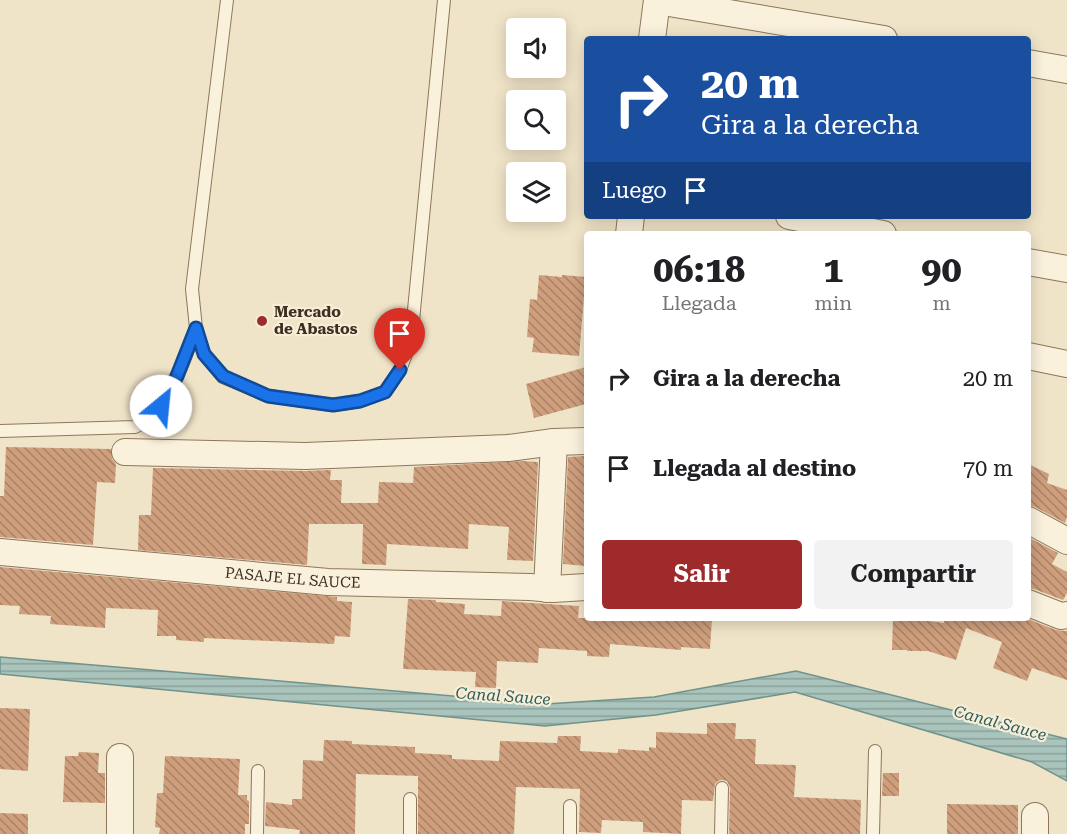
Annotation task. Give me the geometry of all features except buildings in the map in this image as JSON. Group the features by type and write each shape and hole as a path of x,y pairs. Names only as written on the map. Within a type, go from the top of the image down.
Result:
{"street":[{"path":"652,36 657,1 866,36"},
{"path":"1031,64 1067,70"},
{"path":"805,219 867,231"},
{"path":"1031,263 1067,269"},
{"path":"1031,357 1067,364"},
{"path":"125,452 305,456 508,448 584,441"},
{"path":"547,589 554,442"},
{"path":"1031,522 1067,540"},
{"name":"PASAJE EL SAUCE","path":"0,552 328,582 547,589 584,587"},
{"path":"1031,604 1061,616 1067,615"},
{"path":"120,757 120,834"}],"lane":[{"path":"227,0 192,289 196,328 204,354 223,376 268,396 333,405 360,401 385,392 400,370 411,341 444,0"},
{"path":"0,431 135,427 150,419 161,406 177,376 196,328"},
{"path":"873,834 875,751"},
{"path":"257,834 258,771"},
{"path":"721,834 722,788"},
{"path":"410,800 410,834"},
{"path":"570,806 570,834"}],"water":[{"name":"Canal Sauce","path":"0,657 546,704 654,697 796,671 1067,739 1067,781 1032,762 795,692 656,715 545,726 0,674"}],"place":[{"name":"Mercado de Abastos","path":"262,321"}],"route":[{"path":"161,406 177,376 196,328 204,354 223,376 268,396 333,405 360,401 385,392 400,370"}]}
